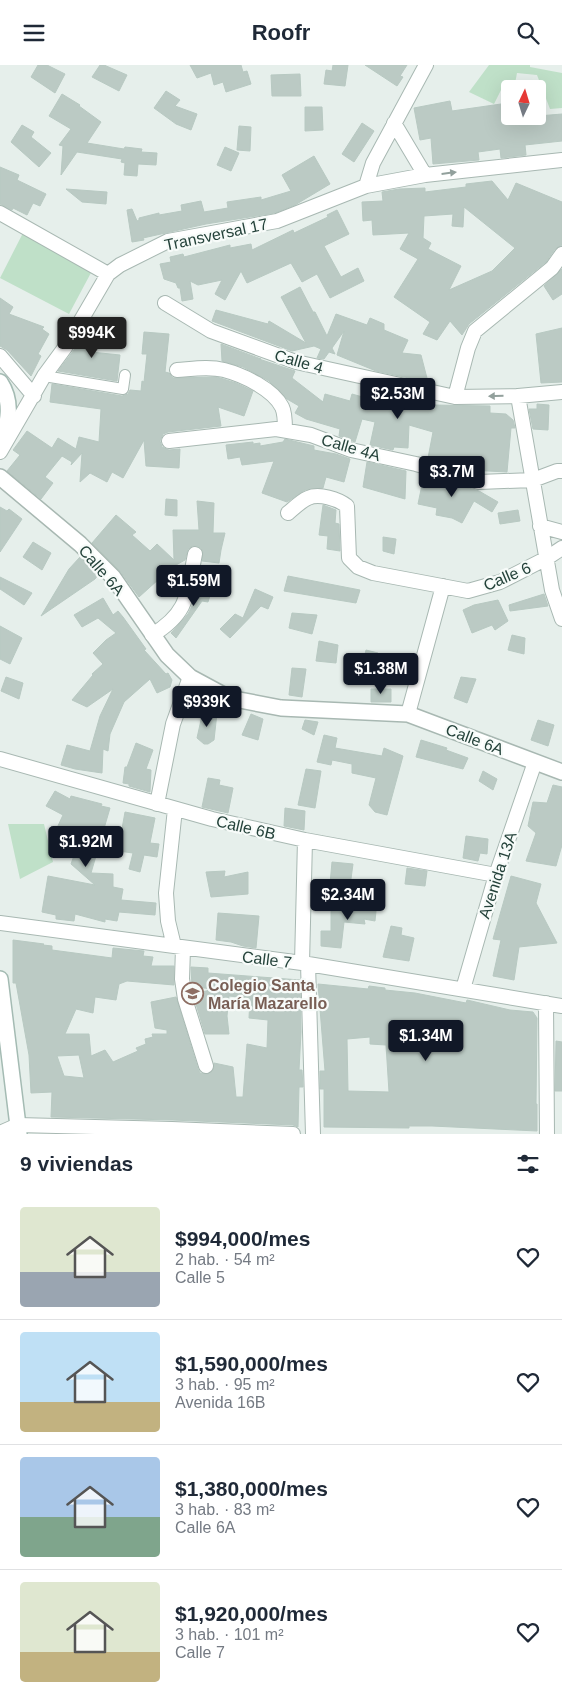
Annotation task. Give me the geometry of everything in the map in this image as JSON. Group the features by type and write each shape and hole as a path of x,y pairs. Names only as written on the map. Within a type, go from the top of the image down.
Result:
{"street":[{"path":"366,186 373,163 426,65"},
{"path":"394,123 425,175"},
{"name":"Transversal 17","path":"0,452 108,274 120,265 168,241 277,221 366,186 425,175 562,160"},
{"path":"0,213 108,274"},
{"path":"455,397 468,348 475,331 552,268 562,254"},
{"name":"Calle 4","path":"165,303 211,331 296,362 455,397 518,396 562,391"},
{"path":"0,356 34,396"},
{"path":"177,370 223,369 271,392 283,409 285,431"},
{"path":"44,377 123,389 125,375"},
{"path":"0,382 7,397 9,412 5,432 0,444"},
{"path":"518,396 547,558 562,549"},
{"name":"Calle 4A","path":"169,441 276,429 311,435 351,450 416,463 479,483 533,480 562,471"},
{"name":"Calle 6A","path":"0,477 80,544 113,577 167,655 190,677 230,698 281,708 408,714 562,772"},
{"name":"Calle 6","path":"288,513 306,499 314,496 336,499 347,507 350,558 358,567 373,573 468,591 500,582 547,558 552,590 562,619"},
{"path":"540,526 562,532"},
{"path":"152,635 175,619 186,600 195,554"},
{"path":"408,714 443,586"},
{"path":"157,804 173,725 190,677"},
{"name":"Calle 6B","path":"0,759 212,819 305,840 496,875"},
{"name":"Avenida 13A","path":"463,989 496,875 535,762"},
{"path":"175,809 166,893 168,921 179,947 184,989 206,1066"},
{"path":"305,840 305,964 312,1134"},
{"name":"Calle 7","path":"0,923 305,964 562,1006"},
{"path":"0,979 18,1130"},
{"path":"546,1003 546,1134"},
{"path":"0,1133 18,1130 172,1129 293,1134"}],"green space":[{"path":"489,65 530,65 530,67 562,73 562,108 550,109 546,99 546,80 539,80 537,75 517,73 516,80 501,80 501,90 494,104 469,92"},
{"path":"24,231 93,269 69,314 0,278"},
{"path":"8,824 44,824 53,862 20,879"}],"building":[{"path":"38,65 47,65 65,74 55,93 31,77"},
{"path":"100,65 127,75 119,91 92,77"},
{"path":"190,65 241,65 243,72 247,71 251,84 226,92 223,82 214,85 211,73 197,78"},
{"path":"333,65 348,65 345,86 324,84 326,70 332,71"},
{"path":"365,65 407,65 400,76 403,77 397,86"},
{"path":"300,74 301,96 272,96 271,75"},
{"path":"166,91 180,100 175,106 197,114 191,130 176,124 154,108"},
{"path":"62,94 80,105 101,122 87,143 124,149 125,147 142,149 141,152 157,153 156,165 138,164 137,176 124,175 125,163 121,162 122,159 77,152 61,175 63,146 59,145 71,129 49,116"},
{"path":"450,101 452,111 501,104 501,125 546,125 546,115 562,114 562,141 525,145 526,155 501,158 500,149 478,152 479,160 433,164 431,138 420,140 414,108"},
{"path":"305,107 322,107 323,130 305,131"},
{"path":"362,123 374,131 354,162 342,154"},
{"path":"22,125 34,132 31,137 51,153 39,167 11,142"},
{"path":"239,126 251,127 250,151 237,150"},
{"path":"225,147 239,153 231,171 217,165"},
{"path":"314,156 330,184 295,205 275,213 206,224 132,242 127,210 132,209 137,221 139,218 159,213 159,215 182,211 181,205 201,201 204,212 228,208 227,202 261,197 261,200 291,191 282,175"},
{"path":"0,167 19,175 17,180 46,194 40,206 33,203 27,215 0,204"},
{"path":"492,181 508,200 516,183 562,202 562,245 555,249 546,262 469,324 462,335 450,321 437,340 423,334 430,322 394,297 418,259 400,249 409,233 373,235 372,220 363,221 362,202 383,201 382,192 399,189 425,188 425,192 466,187 466,184","holes":["464,207 515,248 492,271 449,290 461,266 428,249 431,243 423,238 424,216 453,214 452,226 463,227"]},
{"path":"66,189 107,192 106,204 82,202"},
{"path":"337,210 349,234 324,246 341,277 358,268 364,281 330,298 317,274 302,282 291,263 247,283 241,271 225,300 215,294 222,280 198,285 190,281 193,299 182,301 180,288 178,288 176,283 164,279 160,264 171,262 170,257 183,254 184,257 230,245 230,248 251,244 252,250 293,230 294,233 328,217 327,215"},
{"path":"562,269 562,294 553,300 544,286"},
{"path":"300,287 327,336 336,314 367,325 370,318 384,324 384,330 408,340 402,353 421,355 428,382 376,371 337,355 344,331 332,348 335,354 329,352 324,359 317,358 321,349 314,346 292,351 212,321 216,310 268,324 269,321 306,343 281,297"},
{"path":"0,298 13,307 9,314 44,327 42,329 49,334 38,354 41,356 31,376 7,350 0,346"},
{"path":"91,320 99,323 91,352 120,355 117,381 58,371 74,350"},
{"path":"562,328 562,382 541,383 536,334"},
{"path":"144,332 169,334 165,372 169,373 173,378 217,377 253,391 244,416 218,407 221,426 163,434 160,441 162,447 169,450 180,449 179,468 146,466 144,440 123,478 112,472 107,482 90,473 80,482 82,453 71,465 72,462 62,456 45,477 53,483 41,499 7,471 20,455 13,450 27,431 52,448 58,438 76,449 79,437 99,442 101,409 50,402 52,384 122,396 128,394 130,390 141,391 142,381 144,382 147,354 142,354"},
{"path":"221,344 295,371 292,378 323,402 325,394 350,401 352,394 366,398 365,402 406,404 407,395 432,401 433,405 490,406 490,413 506,414 513,420 515,428 511,428 507,472 469,470 428,458 433,432 409,425 408,448 394,447 393,450 370,445 375,422 362,419 355,442 339,436 340,429 306,419 295,413 299,406 287,399 269,381 243,367 222,361"},
{"path":"537,404 549,405 548,430 533,429 529,409 537,409"},
{"path":"285,439 314,446 314,450 350,459 344,482 326,477 323,488 305,490 287,502 262,493 274,461 242,465 240,457 228,459 226,445 253,442 253,444 260,443 260,446 283,442"},
{"path":"367,462 406,471 405,499 363,487"},
{"path":"424,475 479,491 498,502 492,512 474,501 462,523 452,518 436,515 437,508 418,504"},
{"path":"166,499 177,500 177,516 165,515"},
{"path":"197,501 214,503 213,533 225,533 219,563 202,561 203,552 201,548 192,546 188,549 185,560 156,576 159,579 139,597 120,571 92,543 116,515 136,532 132,535 150,551 157,544 174,560 173,530 199,530"},
{"path":"323,505 336,510 335,523 339,524 340,551 327,549 328,536 319,535"},
{"path":"0,507 7,511 9,509 22,519 0,552"},
{"path":"518,510 520,521 500,524 498,513"},
{"path":"383,537 396,539 394,554 383,551"},
{"path":"33,542 51,553 42,570 23,557"},
{"path":"80,557 98,575 41,616 69,569"},
{"path":"288,576 360,590 356,603 284,591"},
{"path":"0,577 32,593 24,605 0,589"},
{"path":"198,585 212,589 208,602 202,601 176,638 171,633 188,614"},
{"path":"255,589 273,597 268,609 261,606 230,638 220,629 235,614 243,618"},
{"path":"544,594 548,606 510,611 509,605"},
{"path":"103,598 113,615 118,611 146,649 144,650 166,674 168,673 172,680 170,687 157,693 150,679 124,702 110,734 108,751 103,749 102,773 61,765 67,745 90,751 100,716 113,689 87,707 72,700 92,674 103,664 93,653 116,633 98,618 82,627 74,615"},
{"path":"498,600 508,621 495,630 492,625 472,633 463,610 474,605"},
{"path":"292,613 317,615 312,634 289,628"},
{"path":"0,626 22,638 10,664 0,659"},
{"path":"512,635 525,638 524,654 508,650"},
{"path":"319,641 338,645 336,663 316,661"},
{"path":"366,650 378,653 371,675 361,672"},
{"path":"292,668 306,669 302,697 289,695"},
{"path":"6,677 23,683 19,699 1,691"},
{"path":"461,677 476,679 467,703 454,698"},
{"path":"371,689 391,689 391,702 371,702"},
{"path":"203,711 217,713 214,740 208,744 204,744 197,738"},
{"path":"251,714 263,719 258,740 242,735"},
{"path":"305,720 318,722 314,735 302,729"},
{"path":"538,720 554,725 548,746 531,740"},
{"path":"324,735 337,738 335,748 382,756 384,748 403,756 387,815 375,812 369,805 376,778 352,773 352,764 332,760 331,765 317,762"},
{"path":"421,740 447,748 446,750 468,758 463,769 416,757"},
{"path":"136,743 153,750 146,769 151,770 150,792 123,783 125,767 127,767"},
{"path":"306,769 321,771 315,808 298,805"},
{"path":"483,771 497,779 493,790 479,781"},
{"path":"208,778 220,780 219,785 233,788 228,813 202,807"},
{"path":"553,785 562,787 562,845 556,866 526,861 536,833 528,826 533,802 547,803"},
{"path":"55,791 70,799 71,796 110,808 91,873 113,874 113,887 123,889 121,900 156,903 155,915 119,912 117,921 105,919 105,922 75,914 74,921 56,919 56,915 42,912 48,876 95,885 71,864 80,839 57,828 63,815 46,806"},
{"path":"285,808 305,811 304,830 284,826"},
{"path":"125,812 155,818 150,843 159,844 157,857 144,855 140,872 129,869 133,853 118,851"},
{"path":"466,836 488,839 487,854 480,853 478,861 463,858"},
{"path":"332,862 353,864 350,886 330,884"},
{"path":"407,868 427,871 425,886 405,884"},
{"path":"225,871 224,877 248,872 248,894 211,897 206,872"},
{"path":"511,876 541,884 536,903 557,943 519,947 514,980 493,976 501,940 493,939"},
{"path":"358,888 360,888 361,897 377,901 375,921 364,919 365,924 344,922 341,948 321,946 321,931 331,931 331,911 354,912"},
{"path":"218,913 259,916 256,948 216,940"},
{"path":"391,926 402,928 401,935 414,938 409,961 383,957"},
{"path":"13,940 52,946 52,950 112,958 113,948 144,951 143,956 153,957 151,966 174,966 174,985 127,981 119,984 116,1000 95,997 93,1013 76,1009 65,1034 89,1034 91,1056 105,1050 113,1062 138,1051 136,1048 146,1044 145,1039 153,1037 152,1034 167,1034 167,1030 155,1028 151,1002 176,997 200,1073 208,1074 214,1068 214,1063 233,1067 236,1097 243,1097 247,1044 267,1048 268,1020 249,1018 250,998 229,996 227,1016 229,1034 205,1034 193,994 215,989 192,987 191,967 208,968 208,973 300,980 301,1032 299,1070 302,1070 303,1087 299,1087 298,1127 293,1125 172,1120 51,1117 52,1092 31,1093 29,1055 16,983 13,983","holes":["79,1055 84,1078 64,1076 57,1056"]},
{"path":"318,984 368,989 369,986 385,988 385,990 415,993 466,1003 467,1000 510,1010 533,1012 537,1018 537,1131 432,1126 409,1126 409,1128 324,1127 324,1089 320,1089 320,1071 325,1071","holes":["370,1037 370,1044 386,1045 389,1092 348,1091 347,1039"]},
{"path":"556,1041 562,1042 562,1091 555,1091"}],"place":[{"name":"Colegio Santa María Mazarello","path":"192,994"}]}
